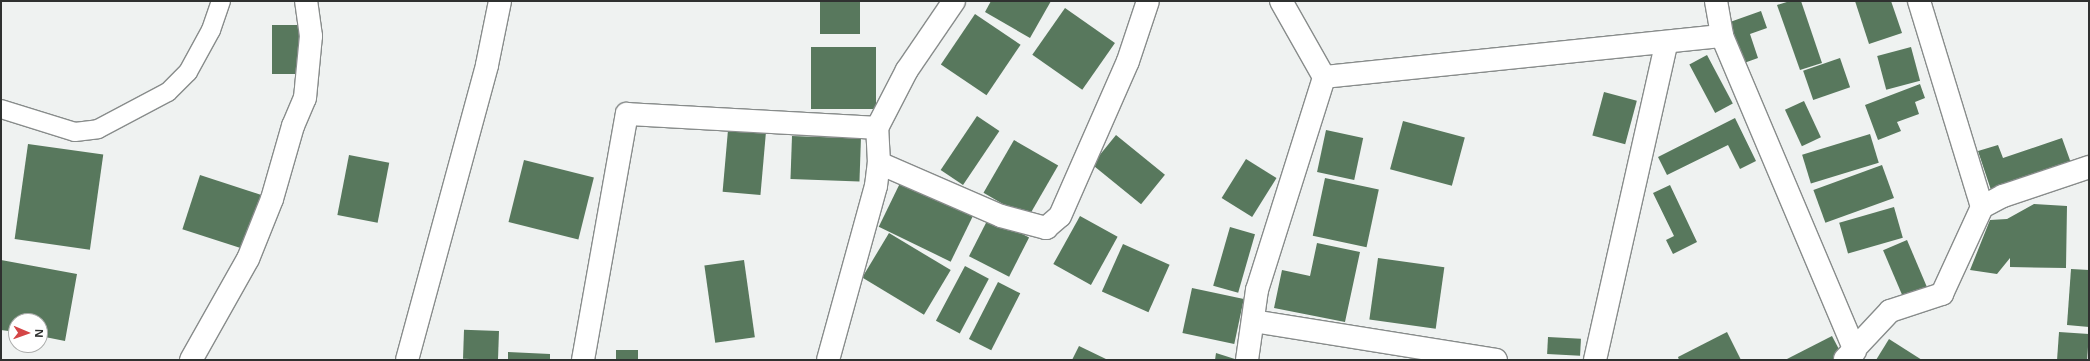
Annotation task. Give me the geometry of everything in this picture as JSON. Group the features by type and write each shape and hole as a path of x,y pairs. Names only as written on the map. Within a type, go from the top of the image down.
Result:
{"street":[{"path":"191,360 248,259 272,199 293,126 305,98 311,36 306,1"},
{"path":"407,360 487,64 500,1"},
{"path":"828,360 876,186 879,163 877,128 906,70 954,1"},
{"path":"879,163 1001,216 1046,228 1060,216 1128,61 1148,1"},
{"path":"1247,360 1257,290 1324,77 1281,1"},
{"path":"1716,1 1722,36 1849,356 1890,311 1942,294 1982,207 2003,196 2089,166"},
{"path":"1919,1 1982,207"},
{"path":"1324,77 1540,54 1666,44 1722,36"},
{"path":"1595,360 1666,44"},
{"path":"583,360 627,114 877,128"},
{"path":"1253,321 1496,360"}],"lane":[{"path":"1,109 75,132 98,129 168,92 188,72 211,30 221,1"}],"building":[{"path":"820,1 860,1 860,34 820,34"},
{"path":"991,1 1051,1 1030,38 985,12"},
{"path":"1790,1 1801,1 1822,63 1800,70 1777,5"},
{"path":"1855,1 1891,1 1902,33 1869,44"},
{"path":"1065,8 1115,43 1082,90 1032,55"},
{"path":"1761,11 1767,28 1750,34 1758,58 1744,63 1730,22"},
{"path":"975,14 1021,45 986,95 941,65"},
{"path":"272,25 306,25 306,74 272,74"},
{"path":"811,47 876,47 876,109 811,109"},
{"path":"1911,47 1920,81 1886,90 1877,56"},
{"path":"1707,55 1733,104 1715,113 1689,64"},
{"path":"1840,58 1850,87 1813,100 1803,71"},
{"path":"1920,84 1925,98 1915,102 1919,114 1897,122 1901,131 1878,140 1865,105"},
{"path":"1604,92 1637,101 1625,144 1592,135"},
{"path":"1804,101 1821,137 1802,146 1785,110"},
{"path":"977,116 999,131 963,185 941,170"},
{"path":"1735,118 1756,161 1740,169 1728,145 1667,175 1658,157"},
{"path":"1403,121 1465,138 1452,186 1390,169"},
{"path":"728,130 766,133 760,195 723,192"},
{"path":"1326,130 1363,138 1354,180 1317,172"},
{"path":"1870,134 1879,163 1811,183 1802,155"},
{"path":"1116,135 1165,175 1141,204 1092,165"},
{"path":"792,136 861,138 859,181 790,179"},
{"path":"2062,138 2071,163 1991,190 1978,151 1998,145 2003,158"},
{"path":"1014,140 1058,165 1028,218 984,193"},
{"path":"28,144 103,155 90,250 15,239"},
{"path":"349,155 389,163 378,223 337,215"},
{"path":"1246,159 1277,178 1252,217 1222,198"},
{"path":"524,160 594,177 578,240 509,222"},
{"path":"1882,165 1894,198 1825,223 1813,190"},
{"path":"200,175 263,195 245,250 182,229"},
{"path":"1325,178 1379,189 1367,247 1313,236"},
{"path":"902,179 974,214 951,262 879,227"},
{"path":"1670,185 1697,242 1673,254 1666,240 1674,236 1653,193"},
{"path":"2034,204 2067,206 2066,268 2010,267 2010,258 1997,274 1970,270 1990,220 2007,219"},
{"path":"1894,207 1903,238 1848,253 1839,223"},
{"path":"1080,216 1118,237 1091,285 1053,264"},
{"path":"989,217 1029,237 1009,277 969,256"},
{"path":"1230,227 1255,234 1238,293 1213,286"},
{"path":"889,233 951,270 924,315 862,278"},
{"path":"1907,240 1927,287 1903,297 1883,250"},
{"path":"1317,243 1360,252 1345,322 1274,308 1282,270 1310,276"},
{"path":"1123,244 1170,265 1148,312 1102,292"},
{"path":"1378,258 1444,267 1436,329 1369,319"},
{"path":"1,260 77,274 65,341 48,338 48,313 8,313 8,331 1,330"},
{"path":"744,260 755,337 715,343 704,266"},
{"path":"965,266 989,279 960,333 936,321"},
{"path":"2071,269 2089,270 2089,327 2067,325"},
{"path":"998,282 1020,293 991,350 969,339"},
{"path":"1192,288 1244,299 1234,344 1182,333"},
{"path":"464,330 499,331 498,360 463,359"},
{"path":"1727,332 1741,360 1679,360 1678,357"},
{"path":"2059,332 2089,334 2087,360 2057,360"},
{"path":"1832,336 1842,355 1832,360 1785,360"},
{"path":"1548,337 1581,339 1580,356 1547,354"},
{"path":"1889,339 1922,360 1876,360"},
{"path":"1079,346 1108,360 1072,360"},
{"path":"616,350 638,350 638,360 616,360"},
{"path":"508,352 550,354 550,360 508,360"},
{"path":"1216,353 1238,360 1215,360"}]}
